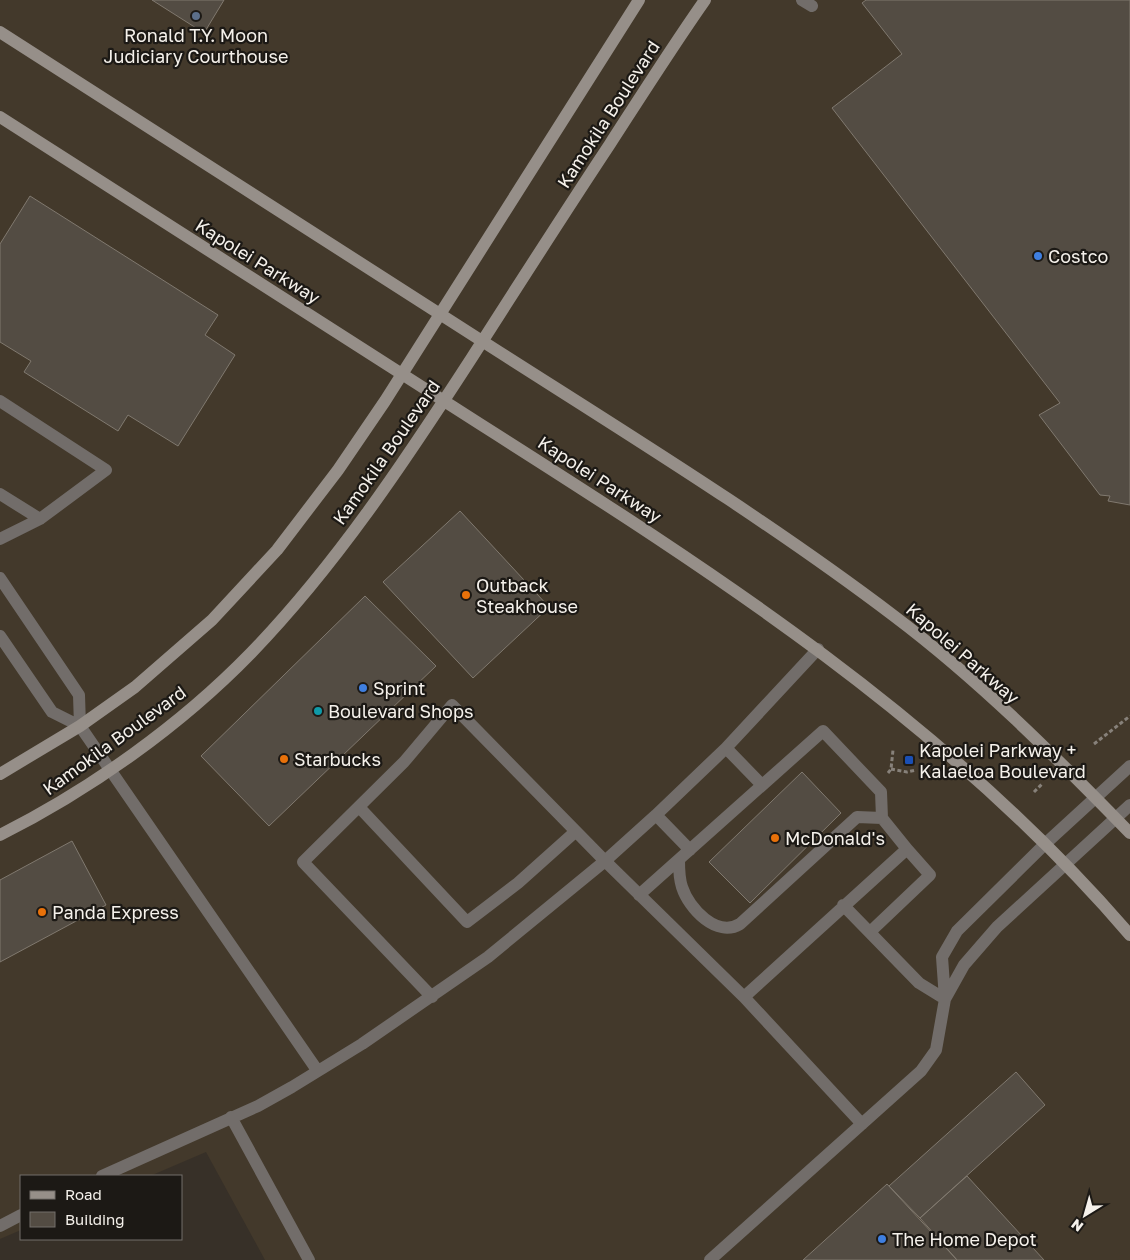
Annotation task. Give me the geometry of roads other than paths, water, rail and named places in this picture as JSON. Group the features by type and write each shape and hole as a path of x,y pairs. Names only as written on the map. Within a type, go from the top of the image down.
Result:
{"main road":[{"name":"Kamokila Boulevard","path":"0,774 80,726 135,687 212,620 264,564 338,470 402,374 639,0"},
{"name":"Kamokila Boulevard","path":"0,835 40,814 110,769 179,719 251,653 304,592 353,531 444,400 705,0"},
{"name":"Kapolei Parkway","path":"0,32 634,437 795,543 897,618 969,679 1096,797 1130,833"},
{"name":"Kapolei Parkway","path":"0,117 694,561 818,649 958,761 1065,863 1130,935"}],"lane":[{"path":"0,401 106,470 40,519 0,539"},
{"path":"0,494 40,519"},
{"path":"0,578 78,695 80,726"},
{"path":"0,636 52,712 80,726 317,1070"},
{"path":"104,1175 258,1106 362,1044 488,957 605,861 656,816 726,748 818,649"},
{"path":"432,997 303,862 404,762 452,705 575,832 744,997 862,1124"},
{"path":"639,895 823,732 881,792 882,818 930,876 870,932"},
{"path":"726,748 762,785"},
{"path":"710,1260 921,1071 936,1050 945,999 942,957 957,931 1045,844 1130,766"},
{"path":"945,999 964,965 997,927 1130,805"},
{"path":"359,806 467,922 518,884 575,832"},
{"path":"656,816 690,850"},
{"path":"679,860 682,888 692,904 712,924 719,928 730,928 740,924 857,816 882,818"},
{"path":"744,997 906,849"},
{"path":"843,905 919,983 945,999"},
{"path":"232,1117 310,1260"},
{"path":"0,1226 20,1216"}],"place":[{"name":"Ronald T.Y. Moon Judiciary Courthouse","path":"196,16"},
{"name":"Costco","path":"1038,256"},
{"name":"Outback Steakhouse","path":"466,595"},
{"name":"Sprint","path":"363,688"},
{"name":"Boulevard Shops","path":"318,711"},
{"name":"Starbucks","path":"284,759"},
{"name":"Kapolei Parkway + Kalaeloa Boulevard","path":"909,760"},
{"name":"McDonald's","path":"775,838"},
{"name":"Panda Express","path":"42,912"},
{"name":"The Home Depot","path":"882,1239"}]}
